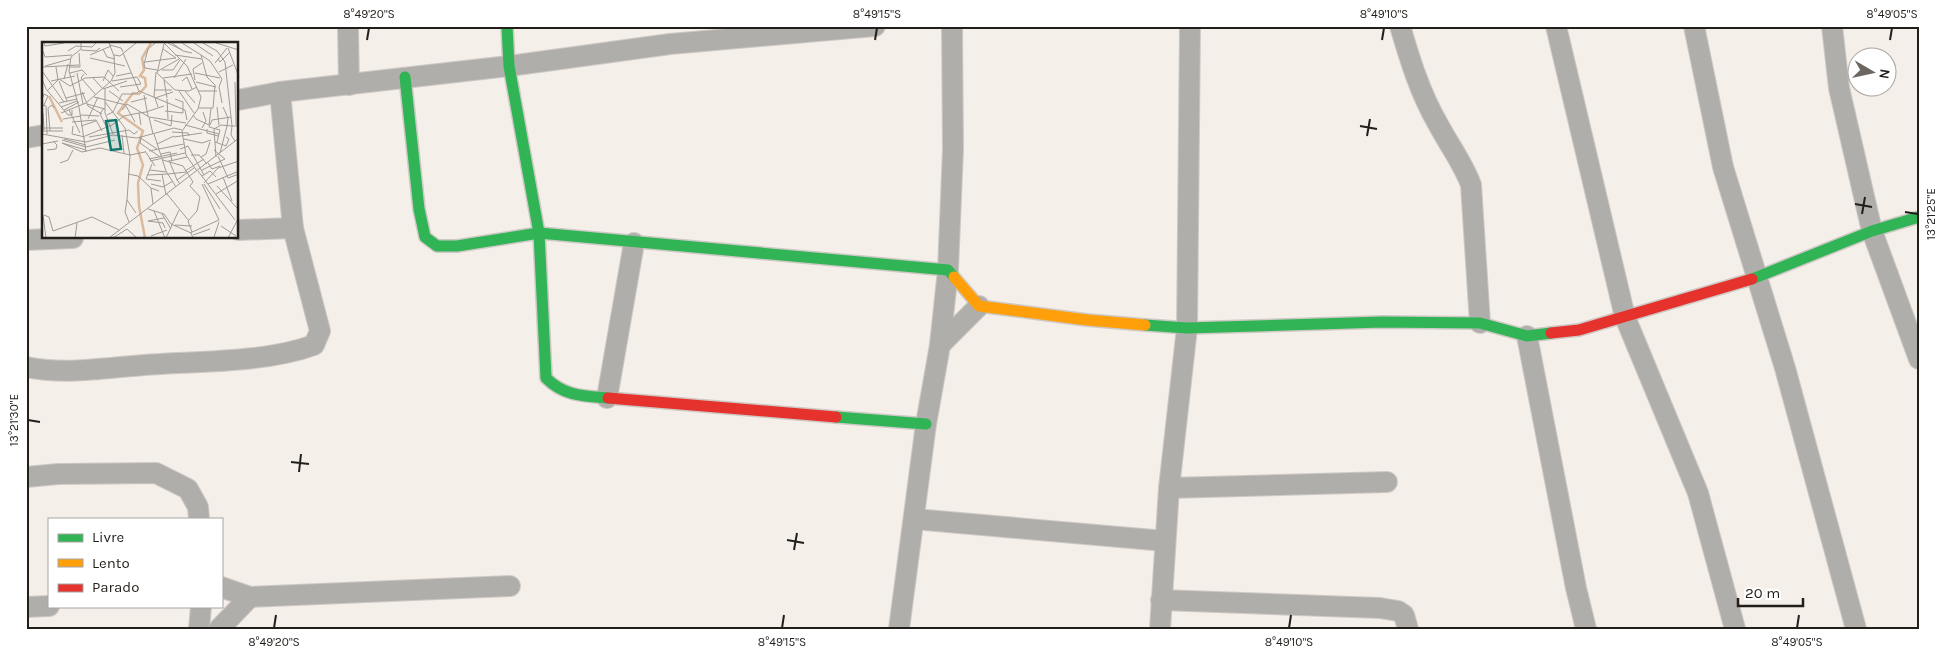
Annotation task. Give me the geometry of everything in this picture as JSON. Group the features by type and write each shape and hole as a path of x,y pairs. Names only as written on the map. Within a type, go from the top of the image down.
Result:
{"street":[{"path":"348,26 349,85"},
{"path":"507,26 509,66 539,233 546,378 555,387 570,395 926,424"},
{"path":"239,100 280,92 509,66 670,35 875,26"},
{"path":"899,629 926,424 940,345 948,270 953,149 952,26"},
{"path":"1160,629 1169,488 1187,328 1190,26"},
{"path":"1400,26 1417,84 1438,125 1465,170 1471,185 1480,324"},
{"path":"1556,26 1625,317 1698,493 1735,629"},
{"path":"1694,26 1723,167 1758,276 1856,629"},
{"path":"1832,26 1839,88 1872,231 1919,359"},
{"path":"405,77 419,209 425,237 437,246 456,246 539,233 948,270 979,306 1087,320 1187,328 1338,323 1480,324 1527,336 1579,330 1758,276 1872,231 1919,217"},
{"path":"26,367 84,372 227,360 299,350 314,345 320,331 293,228 280,92"},
{"path":"26,138 42,135"},
{"path":"239,230 293,228"},
{"path":"26,240 50,239"},
{"path":"607,398 634,243"},
{"path":"940,345 979,306"},
{"path":"1527,336 1576,588 1586,629"},
{"path":"26,477 58,474 156,473 188,490 198,507 199,518"},
{"path":"1169,488 1387,482"},
{"path":"914,519 1165,541"},
{"path":"222,587 250,597 510,586"},
{"path":"219,629 250,597"},
{"path":"1161,600 1380,608 1398,611 1404,615 1408,629"},
{"path":"26,607 48,606"},
{"path":"199,629 201,608"}],"traffic: fast":[{"path":"507,26 509,66 539,233 546,378 567,392 582,396 608,398"},
{"path":"405,77 419,209 425,237 437,246 457,246 539,233 948,270 954,277"},
{"path":"1752,279 1872,231 1919,217"},
{"path":"1145,325 1187,328 1382,322 1480,323 1527,336 1551,333"},
{"path":"836,417 926,424"}],"traffic: slow":[{"path":"954,277 979,306 1087,320 1145,325"}],"traffic: jam":[{"path":"1551,333 1579,330 1752,279"},
{"path":"608,398 836,417"}]}
